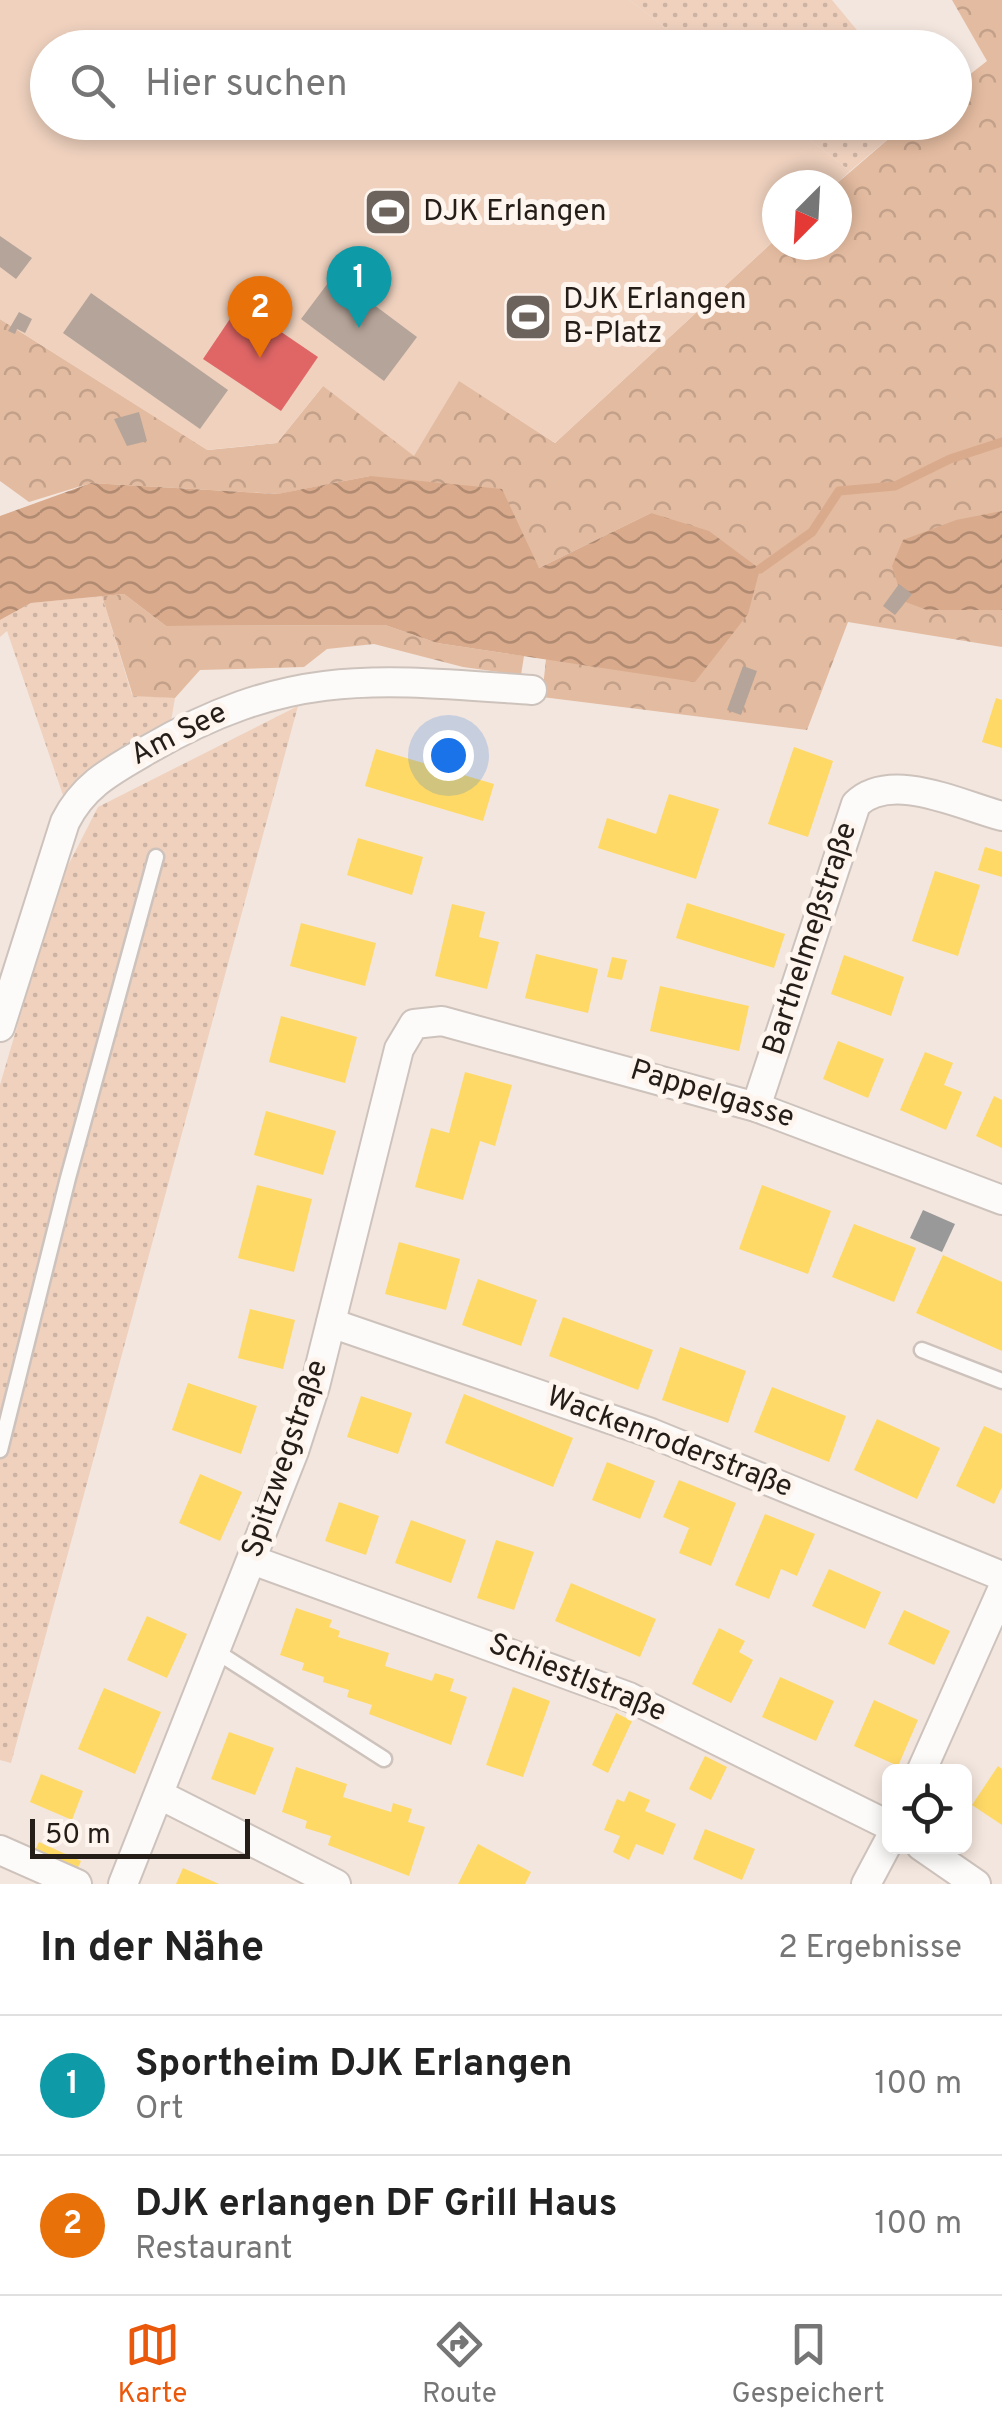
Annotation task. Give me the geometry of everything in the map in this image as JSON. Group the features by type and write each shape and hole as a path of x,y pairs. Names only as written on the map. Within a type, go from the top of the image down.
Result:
{"street":[{"name":"Am See","path":"0,1028 66,822 77,797 97,779 205,716 259,697 325,683 399,681 532,690"},
{"name":"Barthelmeßstraße","path":"756,1107 856,804 869,792 896,788 1002,816"},
{"name":"Pappelgasse","path":"414,1024 442,1021 756,1107 1002,1200"},
{"name":"Spitzwegstraße","path":"122,1884 294,1450 331,1322 399,1049 414,1024"},
{"name":"Wackenroderstraße","path":"331,1322 651,1434 1002,1576"},
{"name":"Schiestlstraße","path":"252,1560 521,1654 629,1697 882,1822"},
{"path":"925,1764 1002,1590"},
{"path":"160,1795 336,1884"},
{"path":"0,1850 77,1884"},
{"path":"866,1884 882,1854"},
{"path":"933,1854 976,1884"}],"lane":[{"path":"0,1450 68,1178 156,858"},
{"path":"922,1350 1002,1381"},
{"path":"217,1652 384,1759"}],"shaded area":[{"name":"DJK Erlangen","path":"0,0 629,0 669,30 30,30 30,140 810,140 849,170 762,170 762,252 555,443 459,381 414,456 323,386 277,443 207,450 0,319"},
{"path":"629,0 832,0 857,30 669,30"},
{"path":"810,140 887,140 849,170"},
{"path":"102,596 132,695 175,698 170,727 66,804 7,631 0,637 0,620 31,603"},
{"path":"298,706 11,1763 0,1760 0,1085 59,883 98,807"}],"green space":[{"path":"952,0 1002,0 1002,647 848,622 807,730 542,697 546,659 695,681 651,513 539,568 370,476 278,494 91,483 29,502 0,481 0,319 208,450 277,443 323,386 459,380 555,443 762,252 762,260 852,260 852,170 887,140 972,140 972,73 987,61"},
{"path":"124,594 166,626 385,625 437,643 524,656 521,675 463,667 374,644 327,649 304,667 200,670 175,698 133,696 102,596"}],"water":[{"path":"370,476 502,489 539,568 651,513 709,531 760,569 748,614 695,682 437,643 385,625 166,626 124,594 31,603 0,620 0,516 91,483 277,494"},
{"path":"1002,511 1002,610 927,610 903,601 892,566 903,540 956,520"}],"building: Wohnen":[{"path":"996,698 1002,700 1002,748 982,742"},
{"path":"794,747 833,761 808,837 768,824"},
{"path":"376,749 494,784 483,821 365,786"},
{"path":"669,794 719,809 696,879 598,848 607,818 656,834"},
{"path":"358,838 423,857 412,895 347,875"},
{"path":"985,847 1002,852 1002,877 978,870"},
{"path":"935,871 980,885 958,956 912,941"},
{"path":"687,903 785,934 774,968 676,938"},
{"path":"452,904 485,912 479,937 499,942 487,989 435,976"},
{"path":"301,923 376,943 365,986 290,966"},
{"path":"536,954 598,969 588,1013 525,998"},
{"path":"844,955 904,977 891,1016 831,994"},
{"path":"612,957 627,960 622,980 607,977"},
{"path":"660,986 749,1006 739,1051 650,1031"},
{"path":"281,1016 357,1037 345,1083 269,1062"},
{"path":"838,1041 884,1059 868,1098 823,1079"},
{"path":"925,1052 953,1063 944,1085 962,1092 946,1130 900,1110"},
{"path":"465,1072 512,1085 495,1146 480,1141 463,1200 415,1187 431,1128 449,1133"},
{"path":"994,1096 1002,1100 1002,1148 976,1136"},
{"path":"266,1111 336,1131 323,1175 254,1155"},
{"path":"257,1185 312,1199 294,1272 238,1258"},
{"path":"762,1185 831,1211 808,1274 739,1249"},
{"path":"854,1224 916,1248 894,1302 832,1277"},
{"path":"399,1242 460,1259 446,1310 385,1294"},
{"path":"943,1255 1002,1282 1002,1351 916,1313"},
{"path":"478,1279 537,1300 521,1346 462,1325"},
{"path":"250,1309 295,1320 283,1369 238,1358"},
{"path":"563,1317 653,1350 638,1390 549,1356"},
{"path":"680,1347 746,1371 728,1423 662,1400"},
{"path":"188,1383 257,1406 241,1454 172,1430"},
{"path":"772,1387 846,1416 829,1462 754,1432"},
{"path":"464,1394 573,1438 553,1487 445,1443"},
{"path":"361,1396 412,1413 398,1454 347,1437"},
{"path":"877,1419 940,1448 917,1499 854,1470"},
{"path":"984,1426 1002,1434 1002,1487 994,1504 956,1486"},
{"path":"607,1462 655,1481 640,1519 592,1500"},
{"path":"200,1474 242,1492 220,1541 179,1523"},
{"path":"679,1480 736,1503 711,1566 679,1553 689,1528 663,1517"},
{"path":"339,1502 379,1516 366,1555 325,1541"},
{"path":"765,1514 815,1534 797,1576 781,1569 769,1599 735,1585"},
{"path":"411,1520 466,1540 451,1583 395,1563"},
{"path":"496,1540 534,1552 514,1610 477,1598"},
{"path":"829,1569 881,1592 865,1629 812,1606"},
{"path":"571,1583 656,1619 640,1657 555,1621"},
{"path":"296,1608 332,1620 329,1627 340,1631 338,1637 389,1653 385,1666 432,1681 435,1673 454,1679 450,1691 467,1697 451,1745 369,1714 372,1705 347,1697 349,1690 323,1682 324,1677 302,1670 304,1663 280,1655"},
{"path":"904,1610 950,1631 934,1665 888,1644"},
{"path":"147,1616 187,1634 167,1678 127,1660"},
{"path":"719,1628 745,1641 739,1652 753,1660 731,1703 692,1684"},
{"path":"780,1677 834,1701 816,1741 762,1717"},
{"path":"513,1687 550,1701 523,1777 486,1765"},
{"path":"104,1688 161,1712 135,1774 78,1749"},
{"path":"874,1700 918,1720 899,1764 854,1746"},
{"path":"616,1713 632,1721 608,1773 592,1765"},
{"path":"229,1732 274,1748 255,1795 211,1779"},
{"path":"705,1756 727,1767 711,1800 689,1789"},
{"path":"998,1766 1002,1769 1002,1825 972,1805"},
{"path":"296,1767 347,1784 343,1797 391,1812 393,1803 412,1809 408,1822 425,1827 409,1876 328,1845 331,1836 305,1828 307,1821 282,1812"},
{"path":"41,1774 83,1791 72,1820 30,1802"},
{"path":"629,1791 650,1800 645,1811 676,1824 663,1855 636,1844 629,1860 613,1852 620,1836 604,1830 617,1799 624,1802"},
{"path":"705,1829 755,1849 742,1880 693,1859"},
{"path":"39,1842 81,1861 75,1874 33,1855"},
{"path":"478,1844 531,1872 525,1884 458,1884"},
{"path":"183,1868 219,1884 176,1884"}],"building: Handel":[{"path":"240,304 318,357 281,411 203,359"}],"building: Industrie":[{"path":"923,1210 955,1224 942,1252 910,1238"}],"building: Sonstige":[{"path":"0,236 32,258 16,279 0,267"},
{"path":"334,275 417,337 384,381 301,319"},
{"path":"91,293 228,390 200,429 63,333"},
{"path":"19,312 32,319 25,333 17,329 15,334 8,331"},
{"path":"139,412 147,441 127,446 114,419"},
{"path":"899,584 912,594 895,615 883,606"},
{"path":"743,666 757,671 741,715 727,710"}],"waterway":[{"path":"760,569 812,532 839,491 895,486 950,459 1002,442"}],"place":[{"name":"DJK Erlangen","path":"388,212"},
{"name":"DJK Erlangen B-Platz","path":"528,317"},
{"name":"Sportheim DJK Erlangen","path":"359,328"},
{"name":"DJK erlangen DF Grill Haus","path":"260,358"}]}
